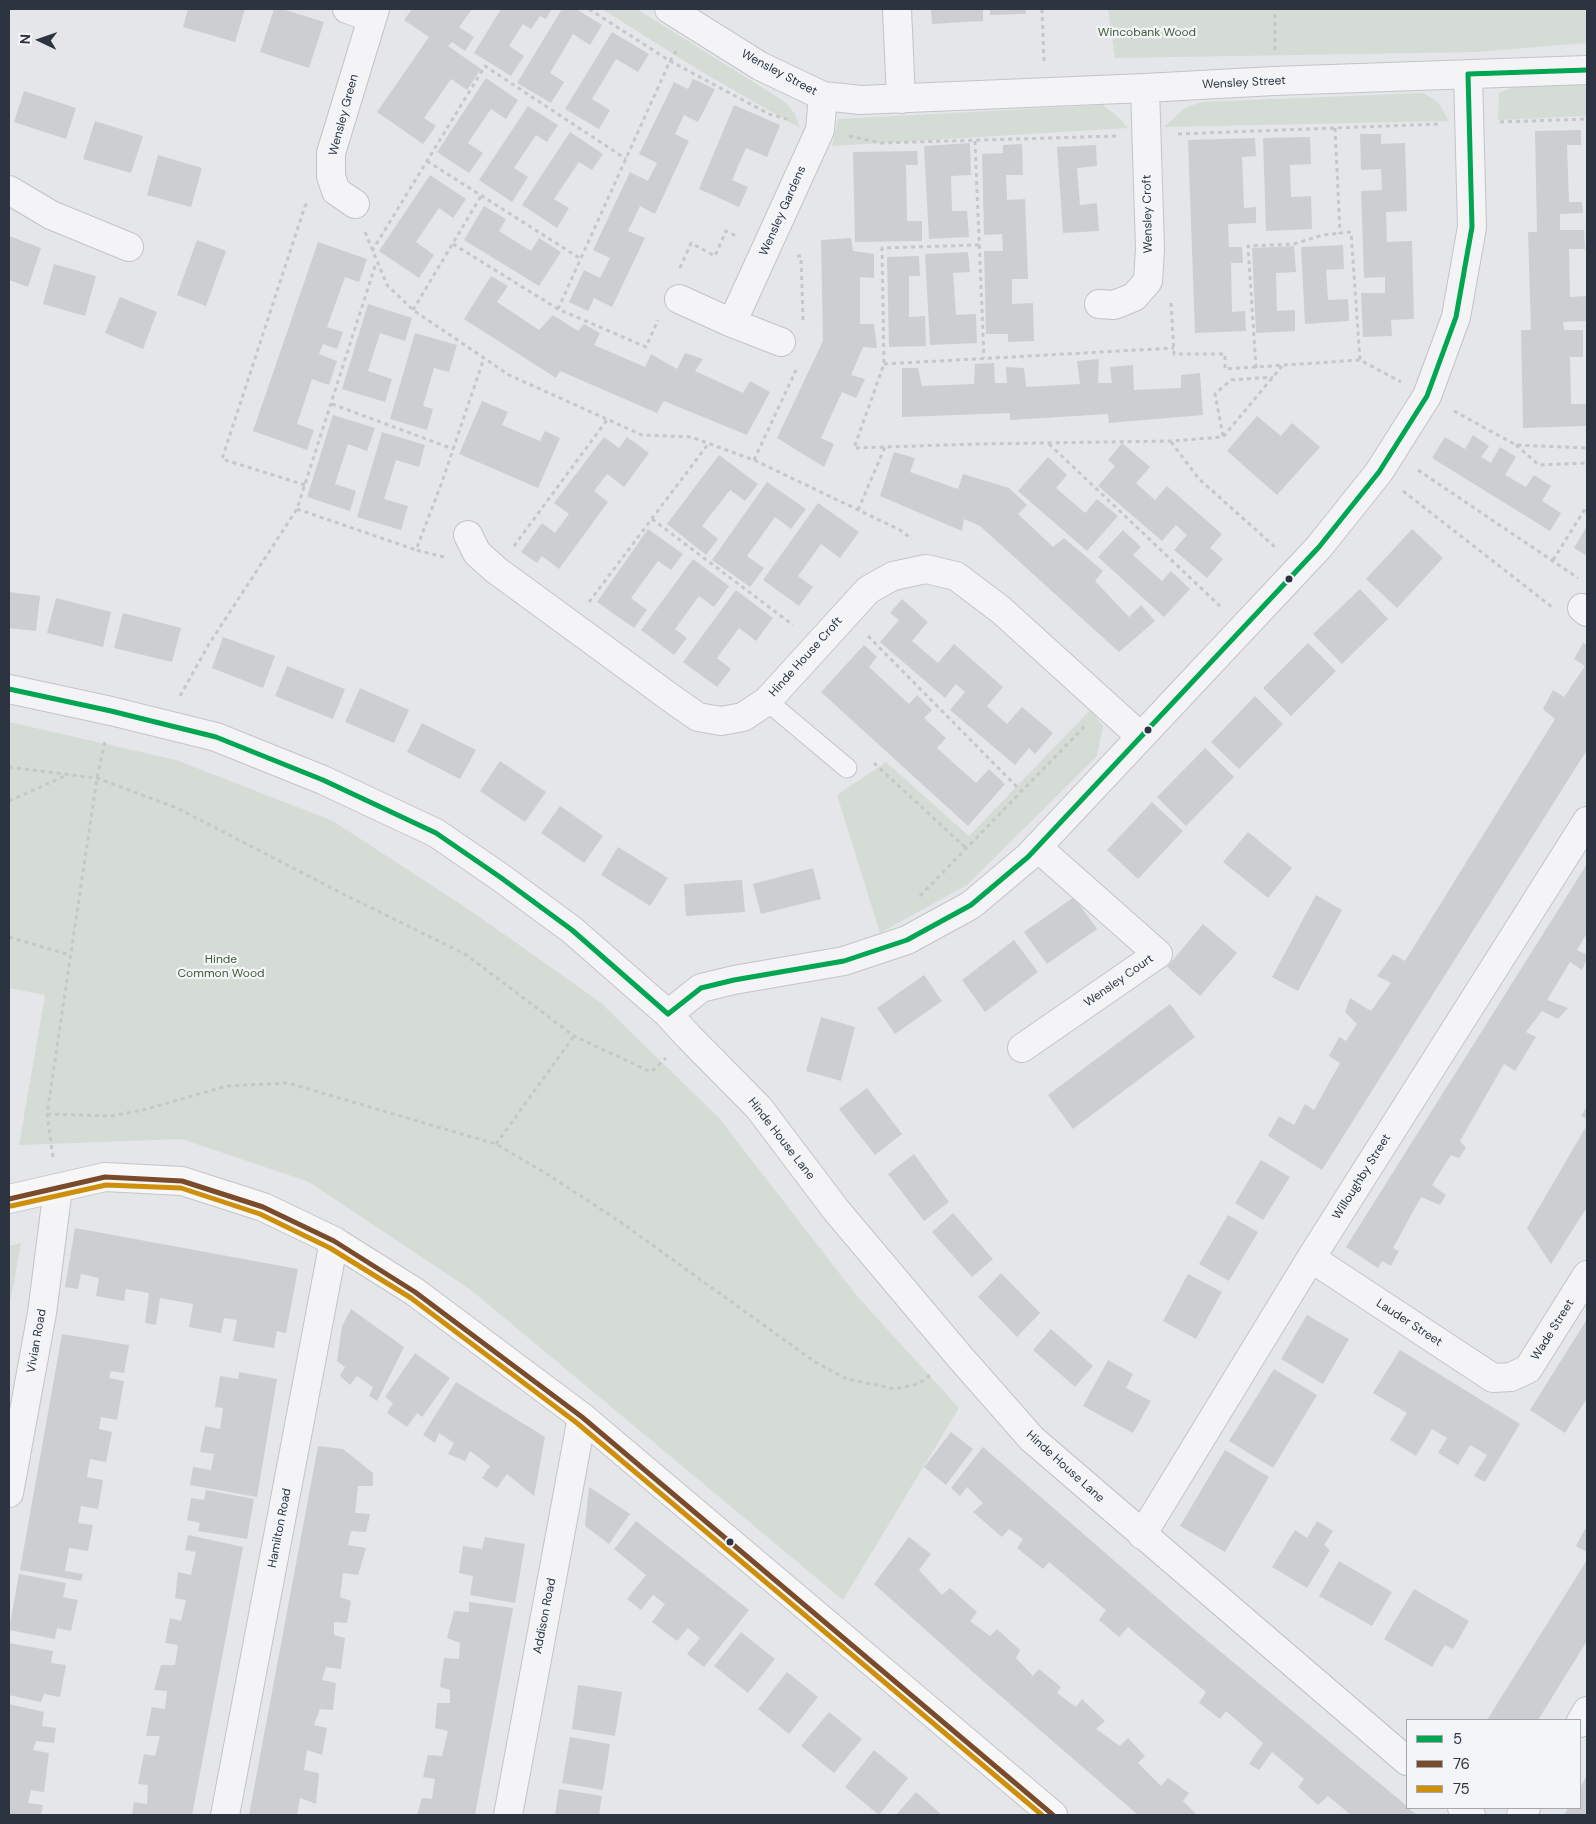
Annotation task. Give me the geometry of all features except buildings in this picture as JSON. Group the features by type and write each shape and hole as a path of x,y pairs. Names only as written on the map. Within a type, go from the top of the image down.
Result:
{"main road":[{"path":"9,1198 105,1177 182,1181 264,1207 334,1241 415,1292 582,1417 1053,1815"}],"street":[{"name":"Wensley Street","path":"669,9 760,66 823,96 861,100 1274,81 1587,70"},
{"path":"897,9 900,99"},
{"name":"Wensley Green","path":"331,176 331,153 364,12"},
{"path":"668,1014 701,988 734,980 844,961 907,940 971,905 1028,857 1319,547 1385,462 1427,396 1456,317 1472,227 1468,74"},
{"name":"Wensley Croft","path":"1099,304 1114,305 1134,297 1148,281 1150,248 1144,88"},
{"name":"Wensley Gardens","path":"732,323 820,130 823,96"},
{"path":"331,176 336,191 354,204"},
{"path":"9,190 51,215 129,247"},
{"path":"672,296 732,323 781,342"},
{"name":"Hinde House Croft","path":"468,535 477,553 496,570 698,717 720,721 742,717 767,701 868,590 893,576 926,569 956,576 1000,610 1140,736"},
{"name":"Hinde House Lane","path":"9,689 111,710 216,737 305,773 436,833 572,930 668,1014 759,1108 836,1210 1032,1439 1406,1760"},
{"name":"Willoughby Street","path":"1142,1535 1310,1258 1587,822"},
{"name":"Wensley Court","path":"1022,1048 1158,954 1037,847"},
{"name":"Vivian Road","path":"9,1493 42,1313 58,1188"},
{"name":"Hamilton Road","path":"225,1815 334,1241"},
{"name":"Lauder Street","path":"1310,1258 1493,1378 1511,1377"},
{"name":"Wade Street","path":"1511,1377 1528,1369 1587,1275"},
{"name":"Addison Road","path":"508,1815 582,1417"}],"lane":[{"path":"767,701 847,768"}],"path":[{"path":"1042,9 1046,92"},
{"path":"1274,81 1275,9"},
{"path":"558,309 670,61 694,24"},
{"path":"372,252 485,66 626,159"},
{"path":"1335,128 1340,233"},
{"path":"975,141 984,358"},
{"path":"426,161 580,259"},
{"path":"305,485 222,459 305,206 331,176"},
{"path":"413,310 481,196"},
{"path":"354,204 386,285 413,310 509,375 642,436 691,437 754,460 900,530 921,545 926,569"},
{"path":"453,244 558,309 646,347 672,296 691,243 715,256 726,231 744,240"},
{"path":"1256,368 1248,246 1294,244 1323,235 1352,232 1360,360"},
{"path":"980,245 882,248 884,364 854,448 1171,442 1223,437 1282,366"},
{"path":"164,724 209,644 297,510 377,263"},
{"path":"1170,302 1174,354 1225,354 1225,369 1360,360 1516,445 1539,465 1587,463"},
{"path":"884,364 1174,348"},
{"path":"416,550 484,358"},
{"path":"1223,437 1215,394 1231,380 1274,376"},
{"path":"332,404 453,449"},
{"path":"297,510 416,550 496,570 607,420"},
{"path":"1171,442 1199,479 1299,569"},
{"path":"571,626 709,443"},
{"path":"1048,443 1242,628"},
{"path":"1516,445 1587,448"},
{"path":"858,510 884,447"},
{"path":"1385,462 1552,560 1580,579"},
{"path":"1385,462 1570,622 1585,610"},
{"path":"1552,560 1587,506"},
{"path":"652,519 818,644"},
{"path":"846,614 1022,792"},
{"path":"913,903 1106,705"},
{"path":"58,1188 47,1114 97,778 111,710"},
{"path":"847,768 874,763 967,849"},
{"path":"9,767 97,778 177,808 351,898 465,954 574,1036 651,1072 688,1036"},
{"path":"9,801 67,775"},
{"path":"9,937 70,955"},
{"path":"496,1144 574,1036"},
{"path":"47,1114 111,1116 143,1110 227,1086 288,1084 496,1144 547,1174 619,1221 815,1362 847,1379 896,1389 918,1384 959,1356"}],"green space":[{"path":"602,9 637,9 785,102 795,114 800,128 702,72"},
{"name":"Wincobank Wood","path":"1108,9 1587,9 1587,43 1477,52 1115,58"},
{"path":"1587,83 1587,116 1498,120 1499,93 1517,86"},
{"path":"1423,93 1438,102 1449,121 1164,127 1185,108 1201,102"},
{"path":"1103,105 1128,128 832,146 838,119"},
{"path":"1090,710 1103,726 1097,756 967,885 880,933 837,795 886,762 969,836"},
{"name":"Hinde Common Wood","path":"9,722 176,760 333,821 471,911 600,1002 719,1118 857,1296 959,1408 843,1600 471,1290 309,1182 182,1139 19,1145 45,995 9,988"},
{"path":"21,1243 9,1309 9,1246"}],"transit line":[{"name":"5","path":"1468,74 1587,70"},
{"name":"5","path":"668,1014 701,988 734,980 844,961 907,940 971,905 1028,857 1319,547 1379,472 1427,396 1456,317 1472,227 1468,74"},
{"name":"5","path":"9,689 111,711 216,737 323,780 436,833 572,930 668,1014"},
{"name":"76","path":"9,1199 105,1177 182,1181 263,1207 334,1241 415,1292 582,1417 1053,1815"},
{"name":"75","path":"11,1206 106,1185 181,1188 260,1214 330,1248 411,1298 577,1423 1042,1815"}]}
